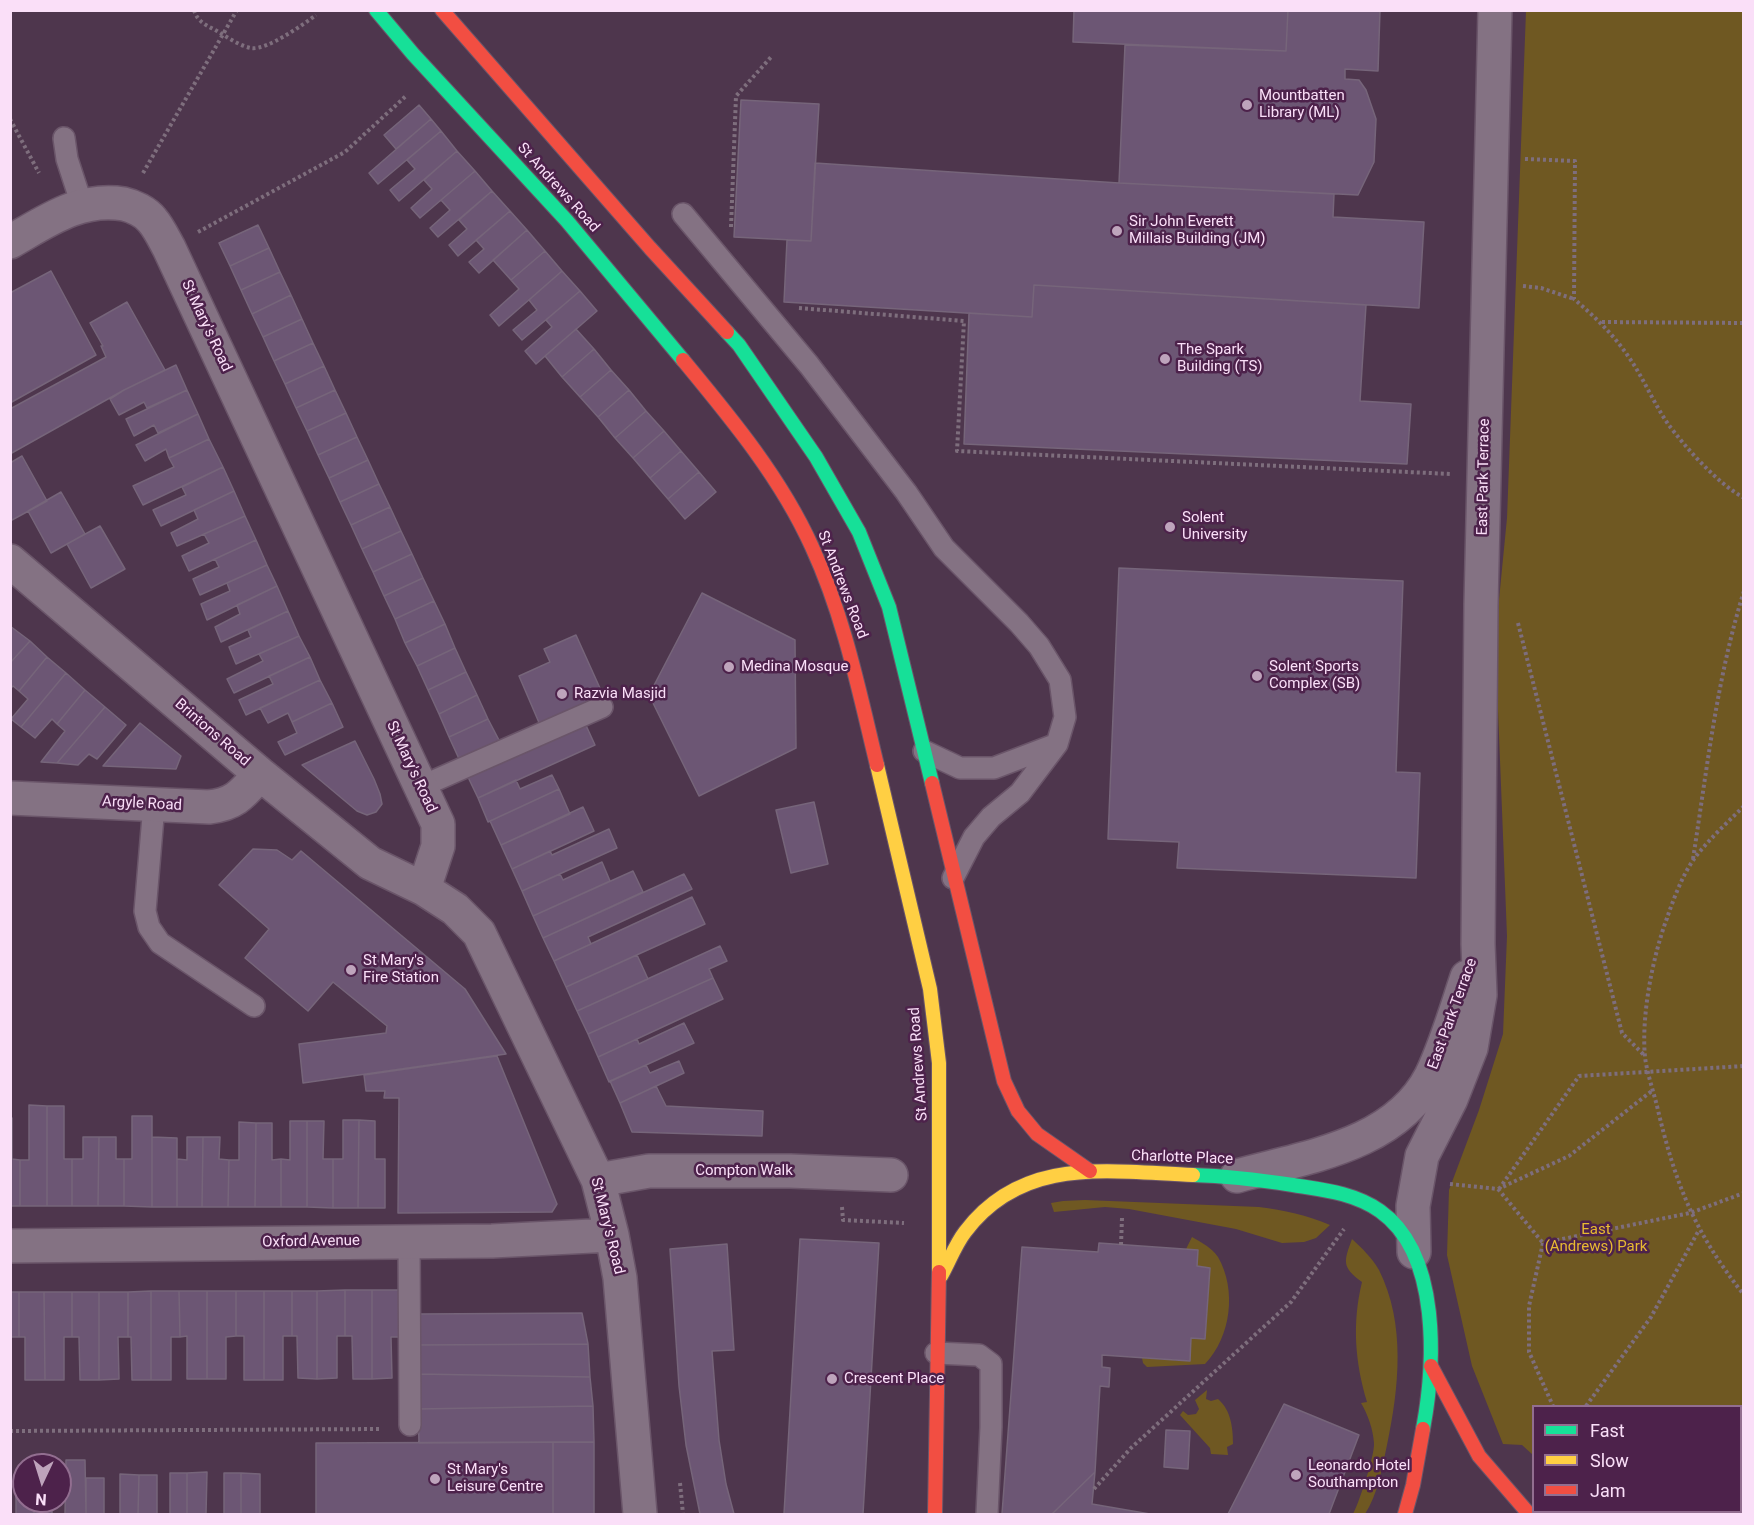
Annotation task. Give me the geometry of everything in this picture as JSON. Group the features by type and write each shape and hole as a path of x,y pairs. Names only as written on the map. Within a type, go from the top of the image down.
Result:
{"main road":[{"name":"St Andrews Road","path":"442,10 739,345 816,457 859,532 888,607 1004,1081 1018,1111 1037,1134 1090,1171"},
{"name":"St Andrews Road","path":"371,14 431,73 567,221 728,414 778,484 812,546 838,612 858,685 930,989 939,1063 939,1281"},
{"name":"Charlotte Place","path":"935,1515 939,1281 965,1232 997,1199 1036,1179 1090,1171 1237,1176 1342,1192 1381,1212 1400,1231 1414,1252 1424,1284 1430,1318 1431,1366 1424,1425 1405,1515"},
{"path":"1431,1366 1479,1456 1529,1515"}],"street":[{"name":"East Park Terrace","path":"1414,1252 1413,1206 1422,1156 1451,1099 1471,1048 1480,995 1478,944 1481,604 1495,10"},
{"path":"10,242 71,209 97,202 130,206"},
{"name":"St Mary's Road","path":"130,206 152,219 170,248 438,824 438,846 424,889 455,909 480,933 598,1180 620,1278 640,1515"},
{"name":"Brintons Road","path":"10,561 260,774 370,863 424,889"},
{"name":"Argyle Road","path":"10,798 209,807 226,805 241,795 260,774"},
{"name":"East Park Terrace","path":"1237,1176 1343,1147 1365,1138 1388,1124 1408,1106 1430,1078 1478,944"},
{"name":"Compton Walk","path":"598,1180 649,1171 891,1174"},
{"name":"Oxford Avenue","path":"10,1246 492,1241 612,1235"}],"lane":[{"path":"64,138 71,209"},
{"path":"683,214 808,365 906,492 944,548 1019,623 1039,646 1060,680 1065,717 1057,744 1025,788 991,817 974,837 953,878"},
{"path":"420,787 602,707"},
{"path":"924,751 960,768 994,768 1057,744"},
{"path":"154,805 145,911 149,927 160,943 254,1006"},
{"path":"401,1427 409,1241"},
{"path":"936,1353 979,1355 991,1364 987,1515"}],"path":[{"path":"194,10 197,19 249,48 258,48 302,27 316,15"},
{"path":"130,206 141,176 237,10"},
{"path":"731,228 736,96 772,56"},
{"path":"170,248 345,152 431,73"},
{"path":"10,119 71,209"},
{"path":"1491,157 1575,161 1574,299"},
{"path":"1488,282 1541,288 1574,299 1601,322 1629,356 1668,423 1717,478 1743,498"},
{"path":"793,308 964,321 957,451 1485,476"},
{"path":"1601,322 1743,323"},
{"path":"1693,860 1712,736 1733,626 1743,591"},
{"path":"1481,604 1514,608 1622,1034 1645,1056"},
{"path":"1743,806 1693,860 1676,893 1654,964 1647,1003 1645,1056 1674,1173 1690,1213 1721,1266 1743,1295"},
{"path":"1498,1189 1579,1076 1743,1066"},
{"path":"1447,1184 1498,1189 1569,1156 1653,1090"},
{"path":"1498,1189 1544,1243"},
{"path":"1544,1243 1690,1213 1743,1192"},
{"path":"1120,1245 1122,1218"},
{"path":"843,1220 907,1223"},
{"path":"1587,1405 1650,1317 1699,1230"},
{"path":"1094,1490 1131,1448 1291,1302 1342,1232"},
{"path":"1544,1243 1529,1306 1529,1352 1552,1405"},
{"path":"10,1431 401,1427"},
{"path":"680,1483 683,1515"}],"green space":[{"name":"East (Andrews) Park","path":"1526,11 1743,11 1743,1514 1610,1513 1742,1513 1742,1405 1532,1405 1532,1454 1522,1445 1503,1444 1472,1366 1447,1255 1449,1190 1479,1110 1503,1034 1507,936 1498,710 1497,620 1507,518"},
{"path":"1085,1200 1259,1207 1295,1213 1330,1225 1316,1238 1304,1242 1282,1243 1236,1229 1129,1209 1105,1207 1054,1212 1051,1203"},
{"path":"1192,1237 1213,1251 1224,1270 1229,1298 1226,1327 1221,1341 1205,1364 1147,1367 1142,1358 1189,1361 1191,1338 1205,1339 1210,1268 1197,1266 1186,1249"},
{"path":"1352,1239 1367,1253 1379,1270 1388,1291 1397,1334 1395,1401 1381,1472 1365,1514 1353,1514 1366,1479 1374,1443 1370,1422 1361,1403 1367,1402 1356,1342 1357,1312 1362,1282 1347,1268 1346,1258"},
{"path":"1207,1390 1206,1399 1211,1401 1218,1399 1226,1408 1230,1420 1233,1444 1227,1447 1228,1455 1211,1454 1210,1448 1180,1415 1183,1411 1188,1415 1196,1414 1199,1409 1195,1400"}],"building":[{"path":"1074,10 1288,10 1286,51 1073,42"},
{"name":"Mountbatten Library (ML)","path":"1288,10 1380,10 1378,71 1345,69 1345,79 1359,80 1366,90 1376,119 1374,162 1358,195 1119,183 1125,45 1286,51"},
{"path":"741,100 819,104 811,241 734,237"},
{"path":"419,105 431,119 396,149 384,135"},
{"path":"431,119 441,131 378,184 369,173"},
{"path":"441,131 457,151 399,201 390,190 415,169 407,160"},
{"path":"457,151 475,171 420,218 411,208 432,189 424,180"},
{"name":"Sir John Everett Millais Building (JM)","path":"815,163 1119,183 1334,194 1333,217 1424,222 1419,308 1034,285 1032,317 784,302 787,240 811,241"},
{"path":"475,171 492,191 438,237 430,228 450,210 441,200"},
{"path":"492,191 510,211 458,256 449,245 467,229 459,220"},
{"path":"510,211 527,230 479,273 469,262 484,249 476,240"},
{"path":"258,225 269,248 230,266 219,243"},
{"path":"527,230 545,251 511,280 493,260"},
{"path":"269,248 280,272 241,290 230,266"},
{"path":"545,251 562,271 499,326 490,315 519,289 511,280"},
{"path":"51,271 96,355 10,403 10,293"},
{"path":"562,271 580,291 522,340 513,330 537,310 529,300"},
{"path":"280,272 291,295 252,314 241,290"},
{"name":"The Spark Building (TS)","path":"1034,285 1366,305 1360,401 1411,404 1407,464 964,444 969,313 1032,317"},
{"path":"580,291 597,311 536,364 525,351 552,327 546,320"},
{"path":"291,295 302,319 263,337 252,314"},
{"path":"127,302 165,370 124,390 10,454 10,409 106,357 101,346 103,346 90,323"},
{"path":"302,319 313,343 274,361 263,337"},
{"path":"576,329 594,349 562,377 545,356"},
{"path":"313,343 324,366 285,384 274,361"},
{"path":"594,349 611,370 580,397 562,377"},
{"path":"176,365 187,390 147,408 144,402 119,415 110,399"},
{"path":"324,366 335,390 296,408 285,384"},
{"path":"611,370 629,390 598,417 580,397"},
{"path":"187,390 198,414 158,433 154,425 134,436 126,419"},
{"path":"335,390 346,413 307,431 296,408"},
{"path":"629,390 646,411 615,438 598,417"},
{"path":"646,411 664,431 633,458 615,438"},
{"path":"346,413 357,437 318,455 307,431"},
{"path":"198,414 209,439 169,458 166,449 145,461 136,445"},
{"path":"664,431 681,451 650,478 633,458"},
{"path":"357,437 368,460 329,478 318,455"},
{"path":"209,439 223,467 143,505 133,486 174,467 169,458"},
{"path":"681,451 699,472 668,499 650,478"},
{"path":"22,456 47,501 12,520 10,517 10,463"},
{"path":"368,460 379,484 340,502 329,478"},
{"path":"223,467 234,491 161,526 153,510 186,495 182,487"},
{"path":"699,472 716,492 685,519 668,499"},
{"path":"379,484 390,507 351,525 340,502"},
{"path":"234,491 245,516 177,546 171,533 198,519 194,510"},
{"path":"61,492 85,534 51,553 28,511"},
{"path":"390,507 401,531 362,549 351,525"},
{"path":"245,516 256,540 189,571 182,556 209,543 204,534"},
{"path":"100,526 125,569 91,588 67,544"},
{"path":"401,531 412,554 373,572 362,549"},
{"path":"256,540 267,565 200,595 193,579 219,567 215,559"},
{"path":"412,554 423,578 384,596 373,572"},
{"path":"267,565 277,586 207,620 201,604 230,591 227,583"},
{"name":"Solent Sports Complex (SB)","path":"1119,568 1403,581 1396,772 1420,773 1416,878 1177,868 1179,842 1108,839"},
{"path":"423,578 434,601 395,619 384,596"},
{"path":"277,586 288,611 221,642 215,627 240,614 237,605"},
{"name":"Medina Mosque","path":"702,593 795,640 796,748 699,796 649,695"},
{"path":"434,601 445,624 405,643 395,619"},
{"path":"288,611 299,636 236,664 229,647 251,637 248,630"},
{"path":"445,624 455,648 417,666 405,643"},
{"path":"10,626 30,641 10,663"},
{"path":"576,635 604,697 540,725 519,676 550,662 544,649"},
{"path":"299,636 310,657 234,693 227,679 263,661 259,654"},
{"path":"30,641 47,657 19,691 13,686 10,689 10,663"},
{"path":"455,648 466,672 428,690 417,666"},
{"path":"47,657 66,673 21,727 11,719 28,699 19,691"},
{"path":"310,657 320,680 246,715 239,700 273,684 269,676"},
{"path":"466,672 477,695 439,714 428,690"},
{"path":"66,673 85,690 57,724 52,719 35,738 21,727"},
{"path":"320,680 332,703 292,722 288,713 268,723 260,708"},
{"path":"85,690 105,707 57,763 41,762 65,731 57,724"},
{"path":"477,695 488,719 449,737 439,714"},
{"path":"332,703 343,727 285,755 278,742 297,733 292,722"},
{"path":"105,707 126,725 97,759 89,754 78,765 57,763"},
{"path":"488,719 500,742 460,761 449,737"},
{"path":"584,721 595,745 478,798 467,775"},
{"path":"140,723 181,756 176,769 103,766"},
{"path":"355,741 374,779 382,804 376,812 367,815 357,811 302,765"},
{"path":"552,775 559,789 488,822 478,798 516,780 520,789"},
{"path":"559,789 570,814 501,845 490,821"},
{"path":"814,802 828,864 791,873 776,810"},
{"path":"583,807 594,831 512,869 501,845"},
{"path":"609,829 617,848 522,891 512,869 550,851 552,855"},
{"name":"St Mary's Fire Station","path":"253,849 277,850 292,860 301,851 465,989 506,1054 303,1083 299,1044 386,1033 387,1026 333,982 308,1011 245,958 269,929 219,885"},
{"path":"602,862 610,881 533,916 522,891 560,874 563,880"},
{"path":"633,871 643,892 543,938 533,916"},
{"path":"684,874 692,889 588,937 591,944 554,961 543,938"},
{"path":"692,897 705,924 566,987 554,961"},
{"path":"720,946 727,961 709,969 713,978 588,1034 577,1011"},
{"path":"637,955 648,979 577,1011 566,987"},
{"path":"713,978 723,999 598,1057 588,1034"},
{"path":"684,1023 694,1043 609,1082 598,1057 637,1039 639,1044"},
{"path":"497,1056 557,1204 552,1212 398,1213 399,1098 384,1098 385,1091 366,1091 364,1075"},
{"path":"679,1061 684,1073 620,1103 610,1081 646,1065 650,1073"},
{"path":"656,1086 666,1106 763,1111 762,1136 632,1132 620,1103"},
{"path":"29,1105 47,1106 47,1206 20,1206 20,1160 29,1160"},
{"path":"47,1106 64,1106 64,1159 72,1159 72,1206 47,1206"},
{"path":"132,1116 152,1116 152,1207 124,1206 124,1159 132,1159"},
{"path":"10,1118 12,1118 12,1159 20,1160 20,1206 10,1206"},
{"path":"343,1120 359,1120 358,1208 333,1208 333,1159 343,1159"},
{"path":"359,1120 375,1121 375,1159 385,1159 385,1208 358,1208"},
{"path":"290,1121 307,1121 307,1207 281,1207 281,1159 290,1160"},
{"path":"307,1121 324,1121 323,1159 333,1159 333,1208 307,1207"},
{"path":"239,1122 256,1123 255,1207 228,1207 229,1160 239,1160"},
{"path":"256,1123 272,1123 272,1160 281,1159 281,1207 255,1207"},
{"path":"83,1137 99,1137 98,1206 72,1206 72,1159 83,1159"},
{"path":"99,1137 116,1137 116,1159 124,1159 124,1206 98,1206"},
{"path":"152,1137 177,1138 177,1207 152,1207"},
{"path":"187,1137 203,1137 202,1207 177,1207 177,1159 187,1160"},
{"path":"203,1137 220,1137 219,1159 229,1160 228,1207 202,1207"},
{"name":"Crescent Place","path":"800,1239 879,1243 863,1514 784,1514"},
{"path":"1099,1243 1198,1250 1197,1266 1210,1268 1205,1339 1191,1338 1190,1361 1102,1355 1102,1367 1110,1368 1109,1387 1100,1386 1095,1472 1052,1514 1002,1514 1022,1247 1098,1252"},
{"path":"727,1244 734,1350 712,1351 719,1440 726,1484 734,1514 700,1514 686,1445 679,1386 670,1249"},
{"path":"345,1290 372,1290 372,1379 353,1379 352,1336 345,1336"},
{"path":"345,1290 345,1336 337,1336 337,1378 317,1379 317,1291"},
{"path":"372,1290 401,1290 401,1337 391,1337 392,1378 372,1379"},
{"path":"151,1291 179,1291 180,1337 171,1337 171,1380 151,1380"},
{"path":"151,1291 151,1380 132,1380 131,1337 128,1337 128,1292"},
{"path":"179,1291 207,1291 207,1379 187,1379 187,1336 180,1337"},
{"path":"207,1291 236,1291 236,1336 226,1337 226,1379 207,1379"},
{"path":"236,1291 264,1291 264,1380 244,1380 244,1336 236,1336"},
{"path":"264,1291 292,1291 292,1336 283,1336 283,1380 264,1380"},
{"path":"292,1291 317,1291 317,1379 298,1378 297,1336 292,1336"},
{"path":"10,1292 19,1292 19,1337 10,1337"},
{"path":"19,1292 44,1292 45,1380 25,1380 25,1337 19,1337"},
{"path":"44,1292 72,1292 72,1337 64,1337 64,1380 45,1380"},
{"path":"72,1292 99,1292 99,1380 80,1380 79,1337 72,1337"},
{"path":"99,1292 128,1292 128,1337 118,1337 119,1379 99,1380"},
{"path":"582,1313 588,1344 417,1345 419,1314"},
{"path":"588,1344 590,1377 418,1374 417,1345"},
{"path":"418,1374 590,1377 593,1406 418,1409"},
{"name":"Leonardo Hotel Southampton","path":"1284,1404 1359,1435 1329,1514 1228,1514"},
{"path":"593,1406 594,1442 419,1443 418,1409"},
{"path":"1166,1430 1190,1431 1188,1469 1164,1467"},
{"name":"St Mary's Leisure Centre","path":"553,1442 553,1514 316,1514 316,1443"},
{"path":"553,1442 594,1442 594,1514 553,1514"},
{"path":"72,1460 85,1460 86,1514 65,1514 72,1513"},
{"path":"207,1472 206,1514 187,1514 187,1473"},
{"path":"1095,1472 1092,1504 1150,1514 1052,1514"},
{"path":"170,1473 187,1473 187,1514 170,1514"},
{"path":"224,1473 241,1473 241,1514 224,1514"},
{"path":"241,1473 260,1474 260,1514 241,1514"},
{"path":"120,1474 139,1475 138,1514 120,1514"},
{"path":"139,1475 157,1475 157,1514 138,1514"},
{"path":"86,1478 104,1478 104,1514 86,1514"}],"traffic: fast":[{"path":"376,10 413,54 567,221 683,360"},
{"path":"727,332 739,345 816,457 859,532 889,607 932,783"},
{"path":"1193,1175 1256,1180 1338,1193 1370,1205 1400,1230 1414,1254 1424,1282 1429,1312 1430,1374 1423,1429"}],"traffic: slow":[{"path":"877,765 930,989 939,1063 939,1272"},
{"path":"941,1276 965,1232 988,1207 1013,1190 1041,1179 1100,1171 1193,1175"}],"traffic: jam":[{"path":"442,10 650,248 727,332"},
{"path":"683,360 754,449 786,497 812,547 842,627 877,765"},
{"path":"932,783 1004,1081 1018,1111 1037,1134 1090,1171"},
{"path":"935,1514 939,1272"},
{"path":"1431,1366 1479,1456 1529,1514"},
{"path":"1405,1514 1413,1485 1423,1429"}],"place":[{"name":"Mountbatten Library (ML)","path":"1247,105"},
{"name":"Sir John Everett Millais Building (JM)","path":"1117,231"},
{"name":"The Spark Building (TS)","path":"1165,359"},
{"name":"Solent University","path":"1170,527"},
{"name":"Medina Mosque","path":"729,667"},
{"name":"Solent Sports Complex (SB)","path":"1257,676"},
{"name":"Razvia Masjid","path":"562,694"},
{"name":"St Mary's Fire Station","path":"351,970"},
{"name":"Crescent Place","path":"832,1379"},
{"name":"Leonardo Hotel Southampton","path":"1296,1475"},
{"name":"St Mary's Leisure Centre","path":"435,1479"}]}
